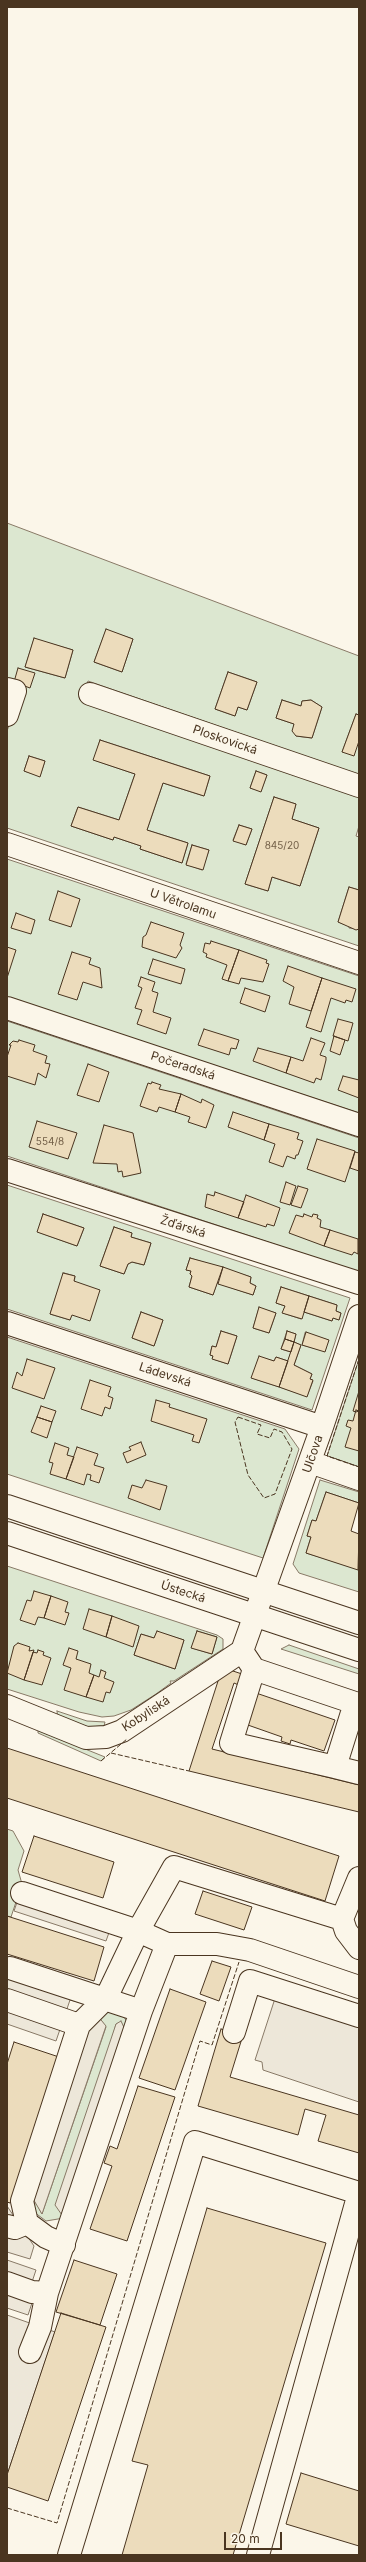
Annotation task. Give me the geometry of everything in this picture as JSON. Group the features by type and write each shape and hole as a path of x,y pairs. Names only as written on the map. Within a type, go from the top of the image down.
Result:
{"street":[{"path":"7,688 15,691 7,715"},
{"name":"Ploskovická","path":"90,694 359,786"},
{"name":"U Větrolamu","path":"7,844 359,963"},
{"name":"Počeradská","path":"7,1008 359,1125"},
{"name":"Žďárská","path":"7,1170 359,1283"},
{"name":"Ulčova","path":"256,1616 359,1316"},
{"name":"Ládevská","path":"7,1323 322,1427"},
{"path":"310,1462 359,1479"},
{"path":"7,1506 359,1623"},
{"name":"Ústecká","path":"7,1533 359,1650"},
{"path":"256,1616 242,1651 254,1669 355,1703 335,1767"},
{"name":"Kobyliská","path":"7,1706 86,1738 106,1737 122,1730 242,1651"},
{"path":"254,1669 231,1743 359,1773"},
{"path":"64,2245 17,2224 22,2201 79,2024 106,1998 138,1931 174,1867 342,1919"},
{"path":"359,1877 342,1919 346,1931 359,1948"},
{"path":"22,1893 138,1931 167,1944 217,1944 250,1950 359,1987"},
{"path":"30,2352 40,2327 47,2293 141,2011 167,1944"},
{"path":"10,1968 106,1998 141,2011"},
{"path":"234,2032 250,1981 359,2016"},
{"path":"7,2000 79,2024"},
{"path":"69,2555 195,2142 359,2193 258,2555"},
{"path":"7,2283 32,2292 47,2293"}],"green space":[{"path":"7,523 359,656 359,715 356,714 342,752 359,741 359,775 88,681 80,700 359,797 359,826 356,836 359,837 359,890 349,887 338,922 349,926 349,928 359,929 359,946 7,828 7,731 22,689 7,683","holes":["106,630 133,639 122,672 94,662","34,639 73,650 65,678 25,667","228,672 257,682 247,710 238,707 235,716 215,709","282,700 301,706 302,701 311,700 322,707 312,738 296,736 294,724 276,718","100,740 210,776 204,796 163,783 147,830 188,843 182,863 140,849 141,846 114,837 113,840 71,826 78,807 119,820 135,774 94,760","29,756 45,761 40,776 24,771","256,771 267,775 261,791 250,788","274,797 296,804 292,819 319,828 300,886 272,877 268,891 245,884","239,825 252,829 246,845 233,840","192,845 209,850 202,870 186,864"]},
{"path":"7,859 359,976 359,1113 7,997"},
{"path":"7,1021 359,1138 359,1272 7,1156"},
{"path":"7,1185 350,1298 312,1410 7,1309","holes":["43,1214 84,1228 77,1246 38,1232","114,1227 132,1233 131,1237 151,1243 144,1265 132,1262 128,1264 124,1274 100,1266","190,1258 251,1277 250,1283 256,1286 253,1295 217,1283 213,1295 189,1287 192,1276 190,1274 191,1271 186,1270","64,1273 75,1276 70,1320 50,1314","281,1287 337,1305 336,1311 341,1313 339,1320 333,1318 332,1321 304,1312 301,1319 283,1313 285,1306 276,1303","259,1308 276,1313 269,1333 253,1328","141,1312 163,1320 154,1346 132,1338","221,1331 237,1336 228,1364 213,1359 213,1356 210,1355 212,1346 216,1347","287,1331 296,1334 294,1342 301,1345 294,1365 312,1374 310,1379 313,1381 307,1396 252,1378 259,1357 274,1361 276,1357 288,1361 291,1352 281,1349","305,1333 328,1340 325,1351 302,1345"]},
{"path":"7,1337 285,1429 299,1449 263,1558 7,1474"},
{"path":"359,1359 359,1467 327,1456"},
{"path":"320,1480 359,1492 359,1503 326,1492 316,1521 312,1520 307,1536 311,1537 306,1553 359,1569 359,1592 299,1573 293,1564"},
{"path":"7,1566 217,1635 223,1639 223,1649 174,1681 170,1681 171,1683 131,1710 114,1716 102,1717 79,1712 7,1689","holes":["197,1631 217,1637 212,1654 192,1648","157,1632 184,1640 175,1669 134,1655 141,1634 154,1638"]},
{"path":"289,1645 359,1669 359,1674 281,1649"},
{"path":"57,1711 87,1721 105,1722 104,1726 87,1727 58,1719"},
{"path":"38,1730 105,1757 101,1761 38,1733"},
{"path":"7,1829 13,1831 24,1851 18,1870 22,1884 11,1917 7,1916"},
{"path":"109,2010 122,2015 127,2021 127,2034 121,2022 116,2024 64,2218 46,2221 34,2212 35,2201 42,2214 106,2027 97,2015"}],"shaded area":[{"path":"24,1882 116,1913 106,1941 14,1911"},
{"path":"7,1958 85,1982 78,2002 70,2000 56,2041 7,2024"},
{"path":"280,1983 359,2009 359,2102 263,2070 262,2062 255,2060"},
{"path":"97,2015 106,2026 42,2214 32,2197 92,2019"},
{"path":"121,2021 127,2034 64,2218 55,2205 116,2024"},
{"path":"7,2206 34,2246 30,2259 7,2252"},
{"path":"7,2260 36,2270 32,2282 32,2303 28,2315 7,2308"},
{"path":"7,2315 55,2332 7,2475"}],"building":[{"path":"106,629 133,639 122,672 94,662"},
{"path":"34,638 73,650 65,678 25,667"},
{"path":"18,668 35,673 30,688 14,682"},
{"path":"228,672 257,682 247,710 238,707 235,716 215,709"},
{"path":"282,700 301,706 302,701 311,700 322,707 312,738 296,736 292,731 294,724 276,718"},
{"path":"356,714 359,715 359,741 354,756 342,752"},
{"path":"100,740 210,776 204,796 163,783 147,830 188,843 182,863 140,849 141,846 114,837 113,840 71,826 78,807 119,820 135,774 93,760"},
{"path":"29,756 45,761 40,777 24,771"},
{"path":"256,771 267,775 261,792 250,788"},
{"path":"274,797 296,804 292,819 319,828 300,886 272,877 268,891 245,884"},
{"path":"239,825 252,829 246,845 233,841"},
{"path":"192,845 209,850 203,870 186,865"},
{"path":"349,887 359,890 359,929 356,930 338,922"},
{"path":"58,891 80,899 71,927 49,920"},
{"path":"16,913 35,920 31,934 11,928"},
{"path":"151,922 184,933 180,945 182,948 176,958 142,947 143,937 146,935"},
{"path":"211,941 239,950 228,981 222,979 227,965 206,957 207,954 203,952 205,943 210,944"},
{"path":"7,947 16,950 7,978"},
{"path":"239,950 267,960 266,963 269,964 263,982 241,978 239,984 228,981"},
{"path":"72,952 91,958 89,964 100,968 102,988 83,982 77,1000 58,994"},
{"path":"153,959 185,969 181,984 148,974"},
{"path":"288,966 322,978 311,1011 289,1004 294,987 283,981"},
{"path":"141,977 155,982 152,991 158,993 153,1012 171,1018 166,1034 137,1024 142,1010 135,1008 142,988 138,986"},
{"path":"322,978 356,989 352,1002 346,1000 345,1003 331,998 321,1032 306,1027"},
{"path":"245,988 270,996 265,1012 240,1003"},
{"path":"338,1019 353,1023 348,1041 333,1036"},
{"path":"204,1029 239,1040 236,1049 231,1048 229,1055 198,1045"},
{"path":"334,1036 345,1040 340,1055 330,1051"},
{"path":"311,1038 325,1043 320,1055 326,1057 321,1080 316,1078 314,1083 286,1073 291,1057 303,1061"},
{"path":"19,1040 35,1045 33,1051 47,1056 45,1063 50,1064 46,1078 38,1073 35,1085 7,1076 7,1057 11,1045 9,1045 13,1041 18,1042"},
{"path":"258,1048 291,1057 286,1073 253,1061"},
{"path":"88,1064 109,1072 99,1102 77,1095"},
{"path":"343,1076 359,1080 359,1098 338,1090"},
{"path":"152,1082 161,1085 159,1089 181,1094 175,1112 159,1107 157,1112 140,1106 148,1083 151,1084"},
{"path":"181,1094 201,1103 202,1099 214,1105 206,1128 188,1122 190,1117 175,1112"},
{"path":"233,1112 269,1124 264,1140 228,1127"},
{"path":"37,1121 77,1133 68,1159 29,1147"},
{"path":"269,1124 299,1133 297,1139 303,1141 295,1159 287,1156 283,1167 269,1162 275,1144 264,1140"},
{"path":"104,1125 133,1133 141,1173 123,1177 122,1171 118,1172 117,1164 93,1163"},
{"path":"317,1139 355,1151 345,1182 307,1169"},
{"path":"355,1152 359,1153 359,1171 350,1168"},
{"path":"286,1182 296,1186 290,1205 280,1202"},
{"path":"298,1186 308,1189 301,1208 291,1205"},
{"path":"215,1192 244,1202 238,1218 205,1207 207,1194 214,1196"},
{"path":"246,1195 280,1208 274,1226 267,1224 266,1227 238,1218"},
{"path":"43,1214 84,1228 77,1246 37,1232"},
{"path":"304,1214 312,1217 313,1214 318,1215 317,1218 321,1220 320,1227 330,1230 324,1246 289,1233 296,1215 303,1217"},
{"path":"114,1227 132,1233 131,1237 151,1243 144,1265 132,1262 128,1264 124,1274 100,1266"},
{"path":"330,1230 358,1239 358,1254 354,1252 352,1255 324,1246"},
{"path":"190,1258 223,1267 213,1295 189,1287 192,1276 190,1274 191,1271 186,1270"},
{"path":"223,1267 251,1277 250,1283 256,1286 253,1295 218,1284"},
{"path":"63,1273 75,1276 74,1281 100,1290 90,1321 72,1315 70,1320 50,1314"},
{"path":"281,1287 309,1296 302,1319 282,1313 285,1306 276,1303"},
{"path":"309,1296 337,1305 336,1311 341,1313 339,1320 333,1318 332,1321 304,1312"},
{"path":"259,1307 276,1313 269,1333 253,1328"},
{"path":"141,1312 163,1320 154,1346 132,1338"},
{"path":"221,1331 237,1336 228,1364 212,1359 213,1356 210,1355 212,1346 216,1347"},
{"path":"287,1331 296,1334 294,1342 285,1339"},
{"path":"306,1332 329,1340 325,1352 302,1345"},
{"path":"285,1339 294,1342 291,1352 281,1349"},
{"path":"294,1342 301,1345 294,1365 312,1374 310,1379 313,1380 307,1397 279,1387"},
{"path":"259,1356 274,1361 276,1357 288,1361 279,1387 251,1378"},
{"path":"27,1359 55,1368 44,1399 12,1388 17,1372 22,1376"},
{"path":"90,1380 111,1387 108,1396 113,1398 110,1409 105,1407 102,1416 81,1409"},
{"path":"359,1391 359,1411 356,1412 353,1411"},
{"path":"156,1400 170,1404 169,1407 207,1419 199,1443 192,1441 194,1435 151,1421"},
{"path":"41,1406 56,1411 52,1422 37,1417"},
{"path":"356,1410 359,1411 359,1451 345,1447 351,1428 346,1426 348,1420 353,1421"},
{"path":"37,1417 52,1422 47,1438 31,1432"},
{"path":"141,1442 146,1455 127,1463 123,1453 131,1450 129,1447"},
{"path":"55,1443 69,1448 67,1455 74,1457 66,1479 50,1474 53,1463 49,1462"},
{"path":"77,1447 98,1454 94,1465 104,1468 99,1483 90,1480 91,1475 87,1474 84,1485 66,1479"},
{"path":"146,1480 167,1486 160,1510 128,1498 132,1485 142,1488"},
{"path":"326,1492 359,1503 351,1531 359,1534 358,1570 306,1553 311,1537 307,1536 312,1520 316,1521"},
{"path":"34,1591 51,1596 44,1618 38,1617 35,1625 20,1620 27,1600 31,1601"},
{"path":"51,1596 68,1602 65,1612 69,1613 65,1625 44,1618"},
{"path":"89,1609 112,1616 106,1637 83,1629"},
{"path":"112,1616 139,1626 133,1647 106,1637"},
{"path":"157,1631 184,1640 175,1669 134,1655 141,1634 154,1638"},
{"path":"197,1631 217,1637 212,1654 191,1648"},
{"path":"18,1643 30,1647 29,1651 34,1650 24,1680 7,1673 14,1646"},
{"path":"69,1648 78,1651 76,1659 91,1664 89,1673 94,1675 86,1697 64,1690 71,1668 63,1665"},
{"path":"38,1650 44,1652 43,1655 51,1658 42,1685 24,1680 33,1652 37,1653"},
{"path":"101,1670 106,1672 104,1678 114,1682 110,1693 106,1692 103,1702 86,1697 94,1675 99,1677"},
{"path":"230,1670 245,1675 241,1686 234,1683 212,1749 359,1785 359,1812 189,1771 219,1678"},
{"path":"256,1693 335,1720 324,1751 291,1740 290,1744 281,1741 282,1737 245,1724"},
{"path":"7,1748 339,1856 325,1901 7,1798"},
{"path":"34,1836 114,1862 103,1898 22,1872"},
{"path":"203,1891 252,1907 244,1930 195,1914"},
{"path":"7,1916 104,1947 94,1981 7,1954"},
{"path":"212,1961 231,1967 219,2001 200,1994"},
{"path":"170,1989 206,2002 175,2090 139,2078"},
{"path":"221,2029 243,2035 230,2077 359,2115 359,2153 318,2141 326,2115 305,2109 298,2135 198,2106"},
{"path":"14,2042 59,2057 10,2203 7,2202 7,2064"},
{"path":"138,2086 175,2097 127,2241 90,2229 112,2166 104,2163 110,2146 117,2149"},
{"path":"207,2208 326,2243 233,2555 122,2555 148,2465 132,2461"},
{"path":"74,2260 117,2274 100,2325 56,2312"},
{"path":"61,2313 106,2327 48,2501 7,2487 7,2475"},
{"path":"301,2473 359,2491 359,2546 286,2524"}],"fence":[{"path":"359,1359 327,1456 359,1467"},
{"path":"238,1417 261,1425 257,1434 270,1438 274,1429 282,1432 292,1449 275,1494 264,1498 248,1475 235,1422 238,1417"},
{"path":"101,1761 127,1739"},
{"path":"111,1753 189,1771"},
{"path":"7,2508 57,2523 200,2041 212,2045 239,1962"}]}
